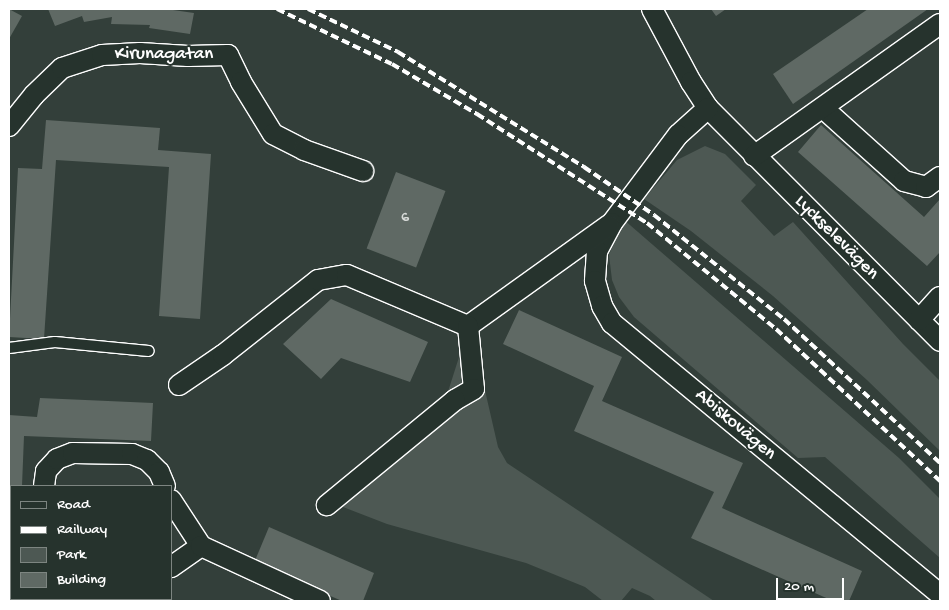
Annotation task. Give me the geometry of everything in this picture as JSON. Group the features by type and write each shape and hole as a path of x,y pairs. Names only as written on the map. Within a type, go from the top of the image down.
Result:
{"street":[{"name":"Lyckselevägen","path":"652,9 690,82 708,108 940,341"},
{"path":"754,156 940,24"},
{"name":"Kirunagatan","path":"9,126 34,95 62,68 102,55 140,53 188,56 228,55 241,82 273,134 304,150 363,171"},
{"name":"Abiskovägen","path":"708,108 678,135 612,223 597,252 595,282 602,306 612,323 940,594"},
{"path":"823,108 904,182 926,187 940,177"},
{"name":"Abiskovägen","path":"468,326 612,223"},
{"path":"179,385 223,355 318,280 347,275 468,326 474,388 456,400 327,505"},
{"path":"918,320 940,297"},
{"path":"44,485 46,470 57,458 73,453 132,454 147,460 159,472 165,485"},
{"path":"172,502 201,546 320,601"},
{"path":"172,566 201,546"}],"lane":[{"path":"9,348 56,342 150,351"}],"green space":[{"path":"705,146 725,154 756,185 741,201 774,236 793,222 903,344 940,381 940,451 867,380 773,296 691,231 644,199 677,160"},
{"path":"623,219 899,458 940,499 940,558 825,457 798,458 634,317 619,297 612,280 609,255"},
{"path":"460,354 478,360 498,447 507,463 714,601 656,601 650,596 632,588 621,601 603,601 585,587 526,563 387,524 343,507 322,494 381,456 445,401"}],"building":[{"path":"9,9 22,16 9,39"},
{"path":"48,9 166,9 194,13 190,34 149,28 150,25 111,24 112,17 84,22 82,16 55,26"},
{"path":"711,9 726,9 716,16"},
{"path":"868,9 928,9 793,104 773,74"},
{"path":"46,120 160,128 158,150 211,154 200,319 159,316 169,167 56,160 44,339 9,337 18,168 42,169"},
{"path":"821,125 924,217 940,199 940,252 927,266 798,152"},
{"path":"396,172 445,191 416,268 367,249"},
{"path":"331,299 428,342 410,382 341,358 321,379 283,344"},
{"path":"519,310 622,357 602,401 743,463 722,508 862,571 849,601 833,601 691,538 714,492 574,431 594,386 503,344"},
{"path":"40,398 153,403 151,441 24,436 22,485 10,485 10,585 9,415 37,417"},
{"path":"269,527 374,573 363,601 342,601 254,563"},
{"path":"20,600 94,600 94,601"}],"railway":[{"path":"277,9 392,64 477,114 647,223 776,329 940,481"},
{"path":"308,9 398,52 584,167 654,215 784,319 940,463"}]}
